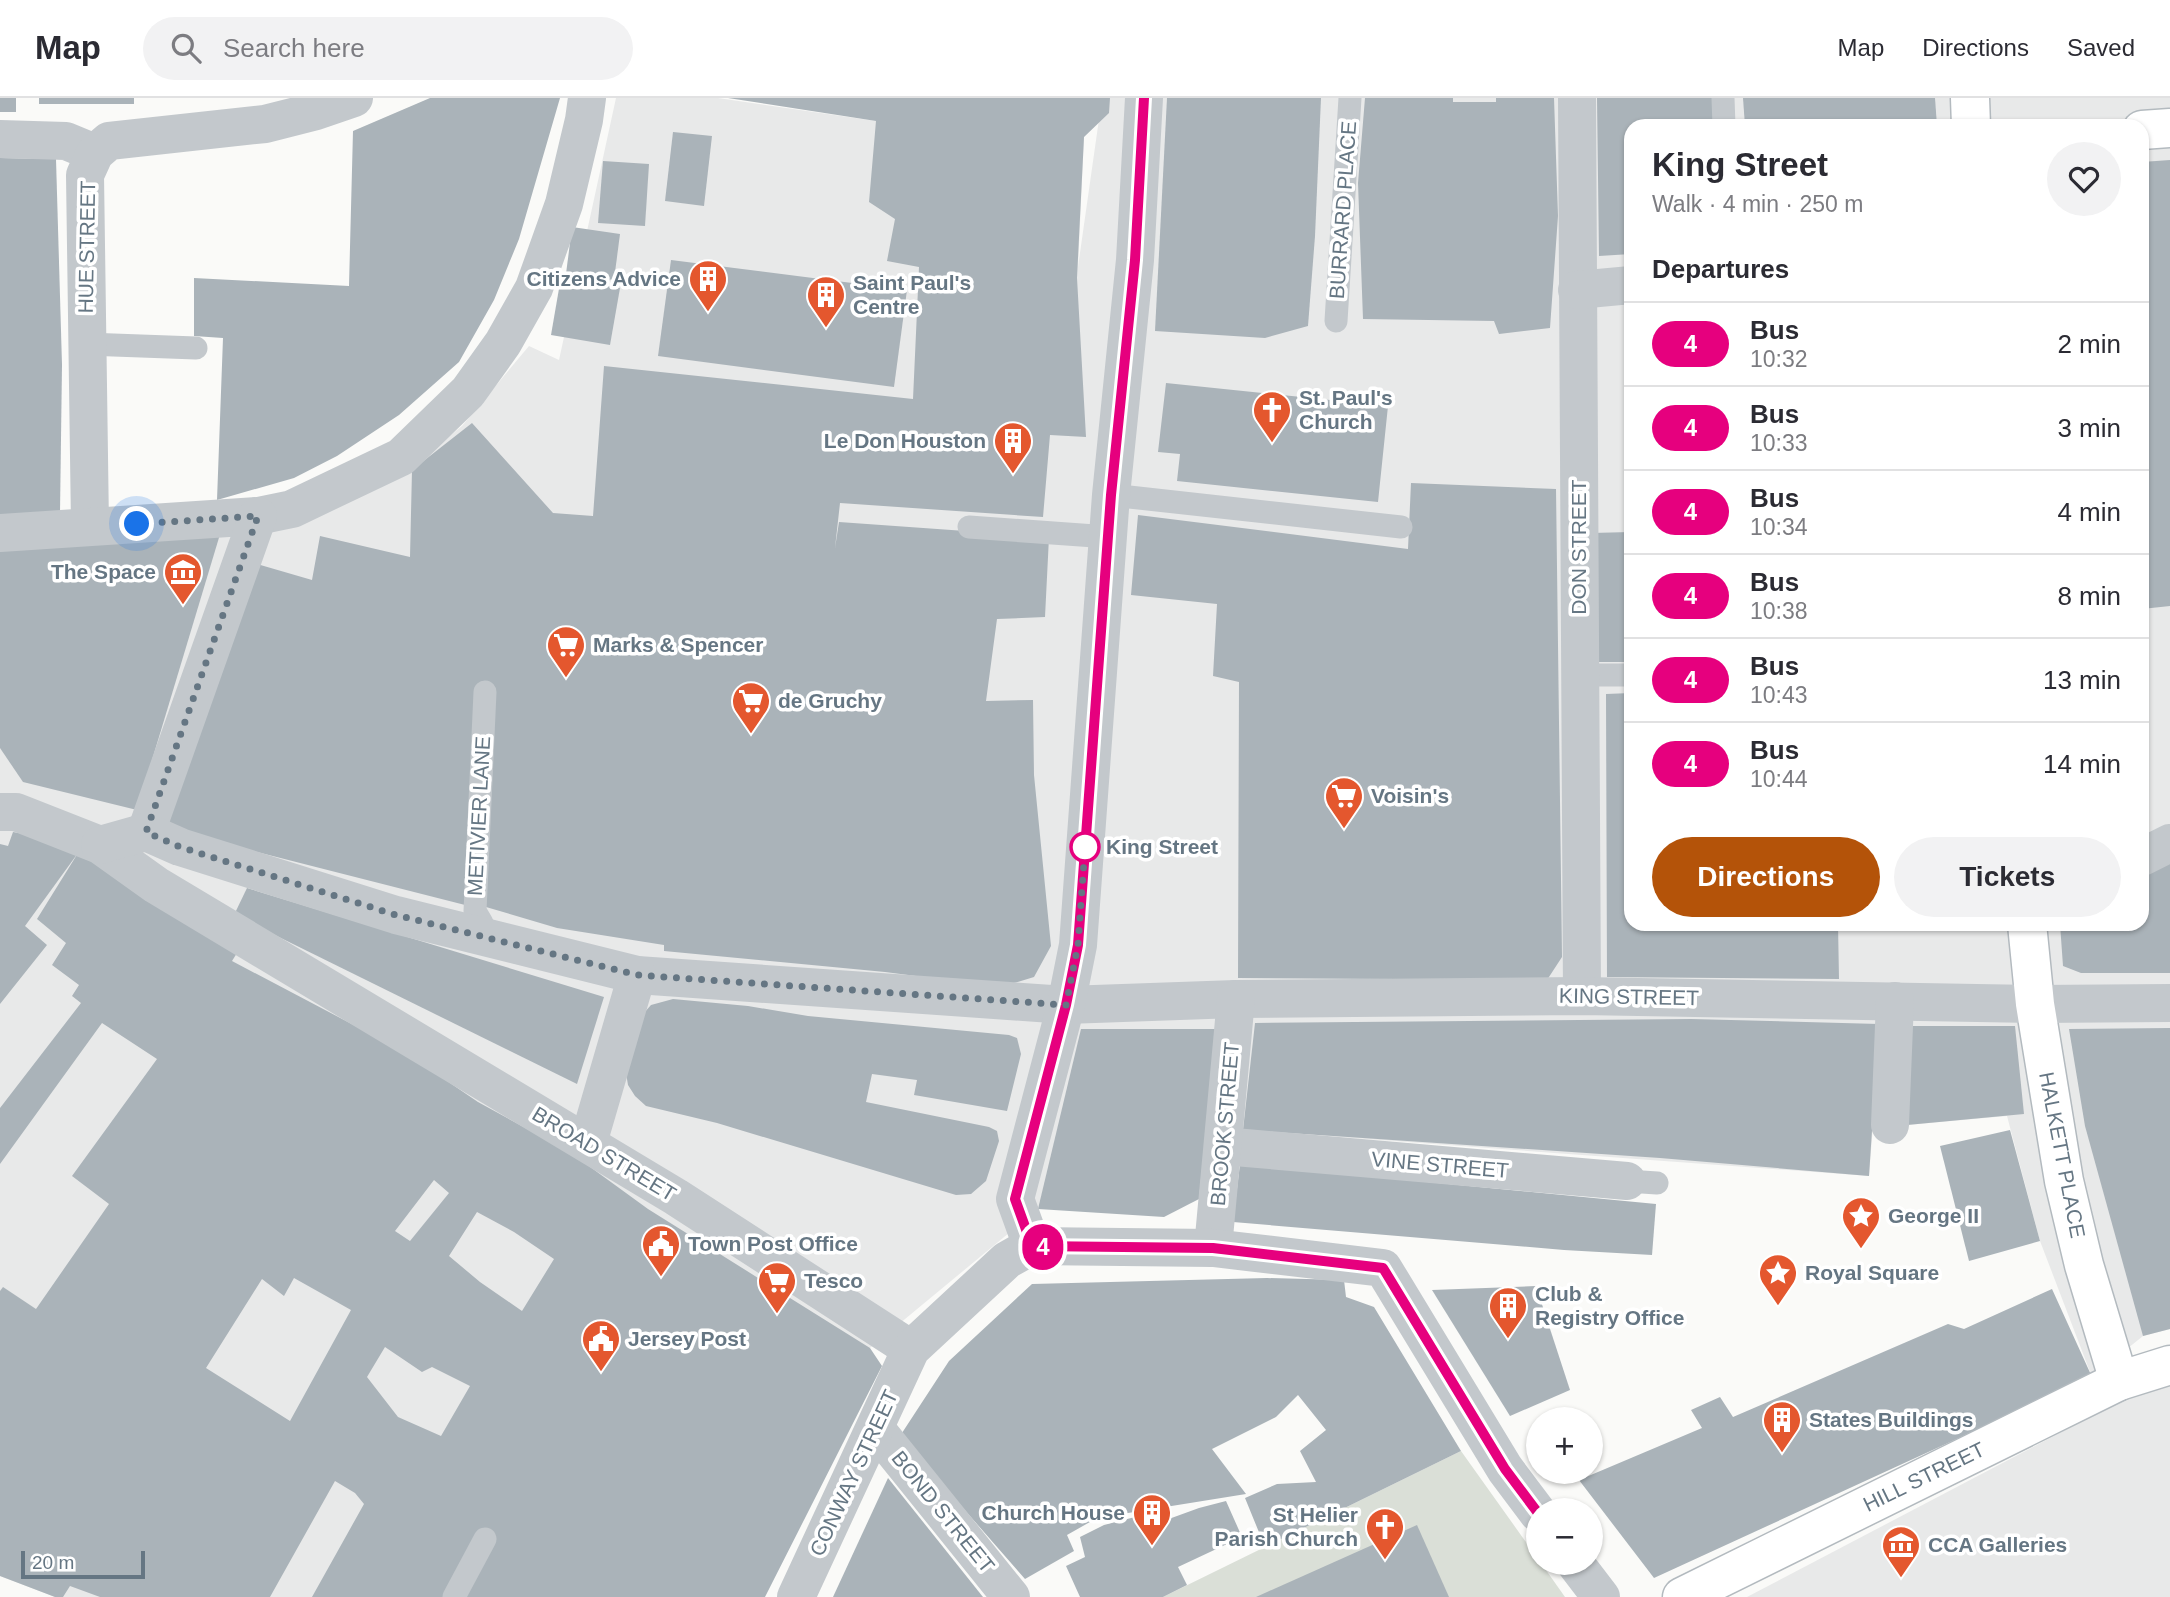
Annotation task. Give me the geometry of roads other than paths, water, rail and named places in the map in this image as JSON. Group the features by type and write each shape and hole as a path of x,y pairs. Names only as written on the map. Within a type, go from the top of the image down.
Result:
{"main road":[{"path":"1970,98 1971,119"},
{"path":"2149,130 2170,128"},
{"name":"HALKETT PLACE","path":"2028,931 2035,1004 2064,1181 2084,1265 2119,1381"},
{"name":"HILL STREET","path":"1682,1597 2119,1381 2170,1365"}],"street":[{"name":"HUE STREET","path":"90,526 86,344 90,164 109,141 264,124 354,98"},
{"path":"0,533 258,516 292,509 401,457 468,392 503,343 534,288 564,204 587,98"},
{"path":"1032,1246 1015,1199 1066,1005 1078,945 1111,495 1135,260 1144,98"},
{"name":"DON STREET","path":"1577,98 1582,996"},
{"path":"0,139 66,141 90,164"},
{"path":"1577,290 1624,286"},
{"path":"100,845 146,832 258,516"},
{"name":"BROAD STREET","path":"5,805 100,845 156,885 676,1197 911,1349"},
{"name":"KING STREET","path":"146,832 180,847 396,915 637,975 1066,1005 1236,999 1582,996 2035,1004 2170,1003"},
{"path":"2149,854 2170,843"},
{"path":"588,1143 637,975"},
{"name":"BROOK STREET","path":"1213,1248 1236,999"},
{"path":"1890,1125 1895,1001"},
{"name":"VINE STREET","path":"1223,1146 1642,1182"},
{"path":"911,1349 1007,1260 1032,1246 1213,1248 1383,1268 1505,1469 1527,1498"},
{"name":"CONWAY STREET","path":"796,1597 911,1349"},
{"name":"BOND STREET","path":"875,1428 1012,1597"},
{"path":"1584,1575 1601,1597"}],"lane":[{"name":"BURRARD PLACE","path":"1336,321 1350,98"},
{"path":"1723,98 1724,119"},
{"path":"86,344 196,348"},
{"path":"1111,495 1401,527"},
{"path":"969,527 1109,537"},
{"path":"1579,675 1624,675"},
{"name":"METIVIER LANE","path":"480,936 482,923 475,911 485,692"},
{"path":"454,1597 485,1539"}],"place":[{"name":"Citizens Advice","path":"708,313"},
{"name":"Saint Paul's Centre","path":"826,329"},
{"name":"St. Paul's Church","path":"1272,444"},
{"name":"Le Don Houston","path":"1013,475"},
{"name":"The Space","path":"183,606"},
{"name":"Marks & Spencer","path":"566,679"},
{"name":"de Gruchy","path":"751,735"},
{"name":"Voisin's","path":"1344,830"},
{"name":"King Street","path":"1085,847"},
{"name":"George II","path":"1861,1250"},
{"name":"Town Post Office","path":"661,1278"},
{"name":"Royal Square","path":"1778,1307"},
{"name":"Tesco","path":"777,1315"},
{"name":"Club & Registry Office","path":"1508,1340"},
{"name":"Jersey Post","path":"601,1373"},
{"name":"States Buildings","path":"1782,1454"},
{"name":"Church House","path":"1152,1547"},
{"name":"St Helier Parish Church","path":"1385,1561"},
{"name":"CCA Galleries","path":"1901,1579"}]}
